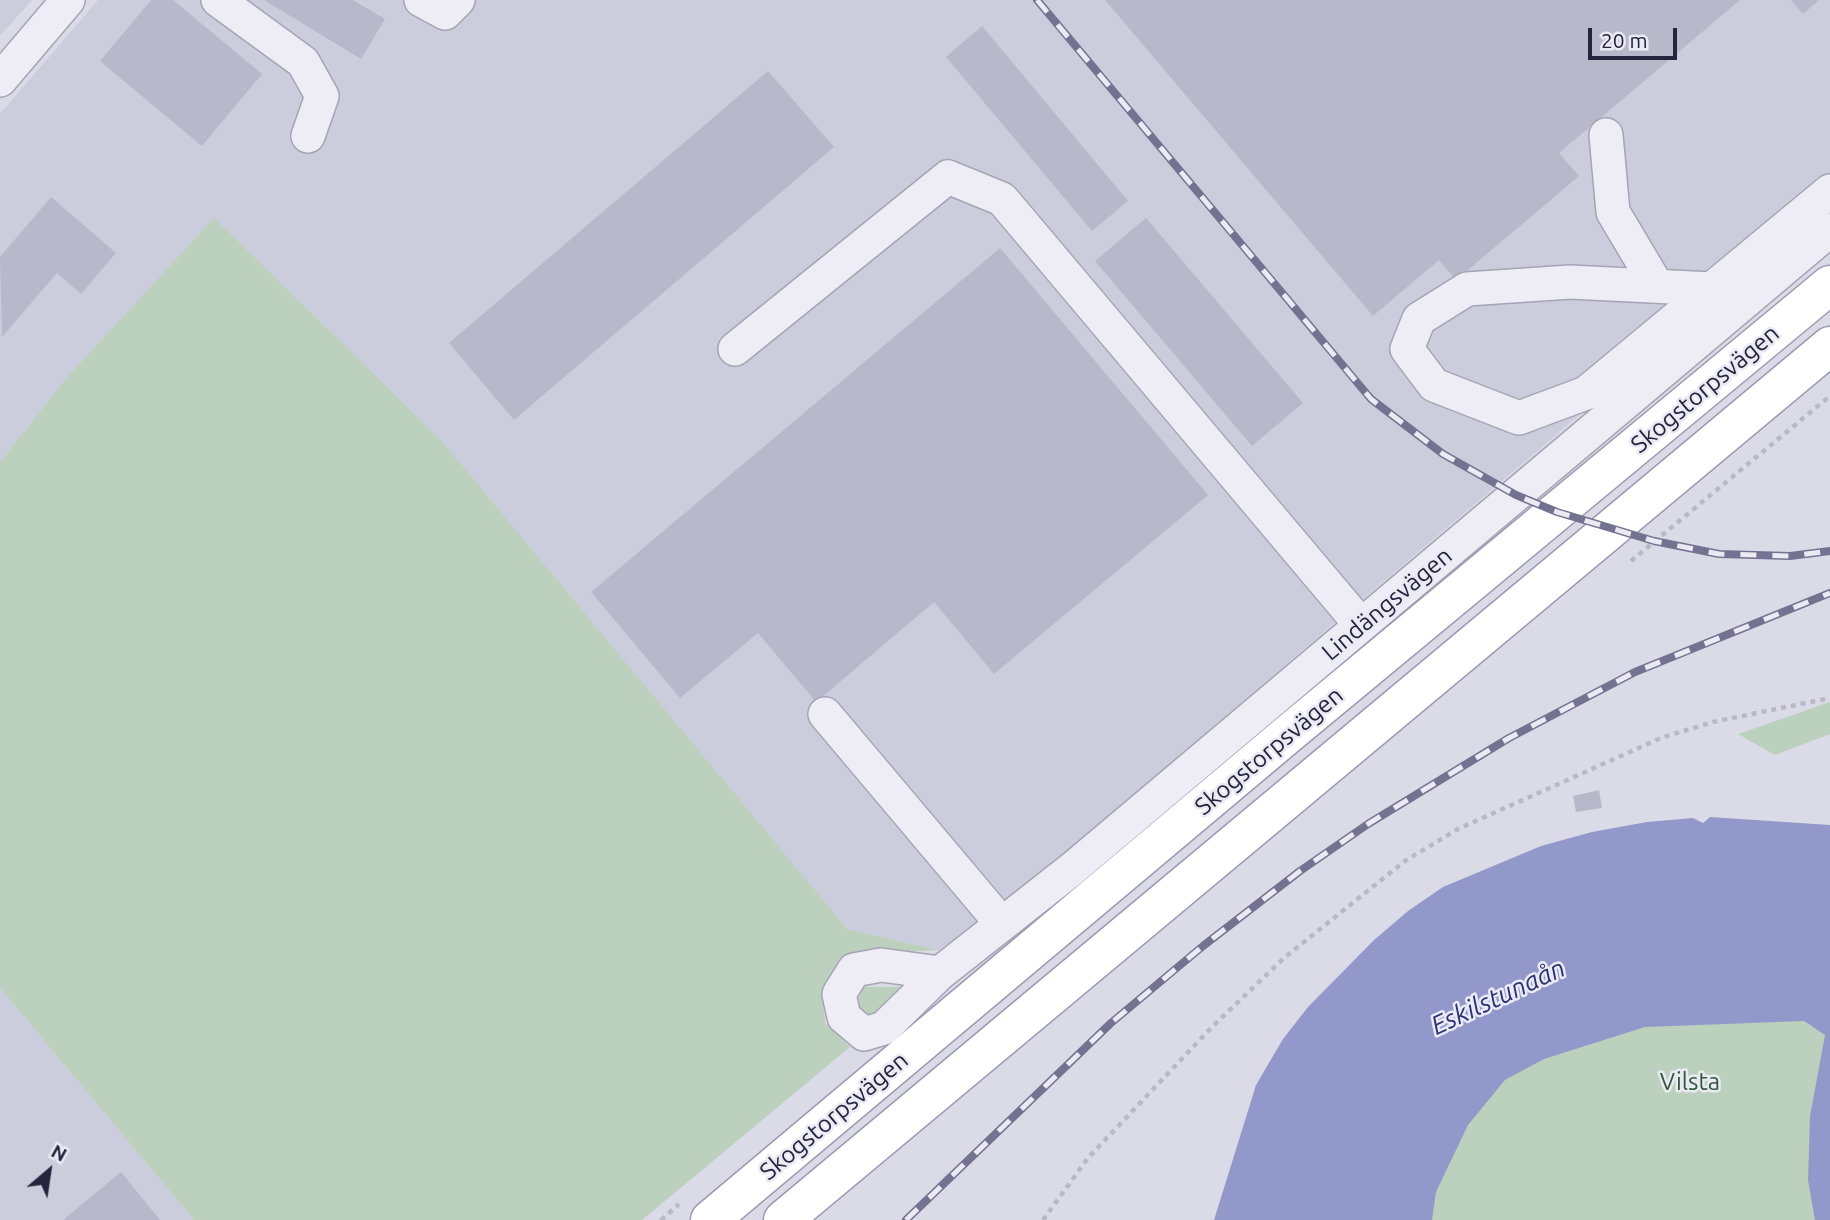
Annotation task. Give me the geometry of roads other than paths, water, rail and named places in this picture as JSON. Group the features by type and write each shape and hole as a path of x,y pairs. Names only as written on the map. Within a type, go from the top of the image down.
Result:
{"main road":[{"name":"Skogstorpsvägen","path":"710,1220 1830,285"},
{"name":"Skogstorpsvägen","path":"783,1220 1830,346"}],"street":[{"path":"0,80 68,0"},
{"path":"218,0 303,62 323,96 308,136"},
{"path":"421,0 445,13 458,0"},
{"path":"1606,135 1613,212 1657,286"},
{"path":"735,349 948,177 1002,199 1362,625"},
{"path":"1712,289 1570,282 1467,289 1419,319 1407,349 1434,385 1518,418 1586,393 1712,289 1830,191"},
{"name":"Lindängsvägen","path":"940,973 1362,625 1830,230"},
{"path":"825,714 1002,924"}],"water":[{"name":"Eskilstunaån","path":"1710,817 1830,825 1830,1220 1815,1220 1808,1180 1810,1116 1825,1035 1804,1021 1645,1027 1544,1059 1505,1080 1468,1125 1436,1192 1432,1220 1214,1220 1256,1085 1283,1039 1308,1007 1374,940 1408,911 1443,887 1541,846 1592,832 1647,822 1693,818 1703,823"}],"railway":[{"path":"1037,0 1371,399 1443,454 1516,495 1557,512 1654,541 1719,554 1790,556 1830,551"},
{"path":"906,1220 1111,1023 1203,946 1300,871 1368,824 1509,738 1635,672 1830,593"}],"park label":[{"name":"Vilsta","path":"1690,1082"}]}
